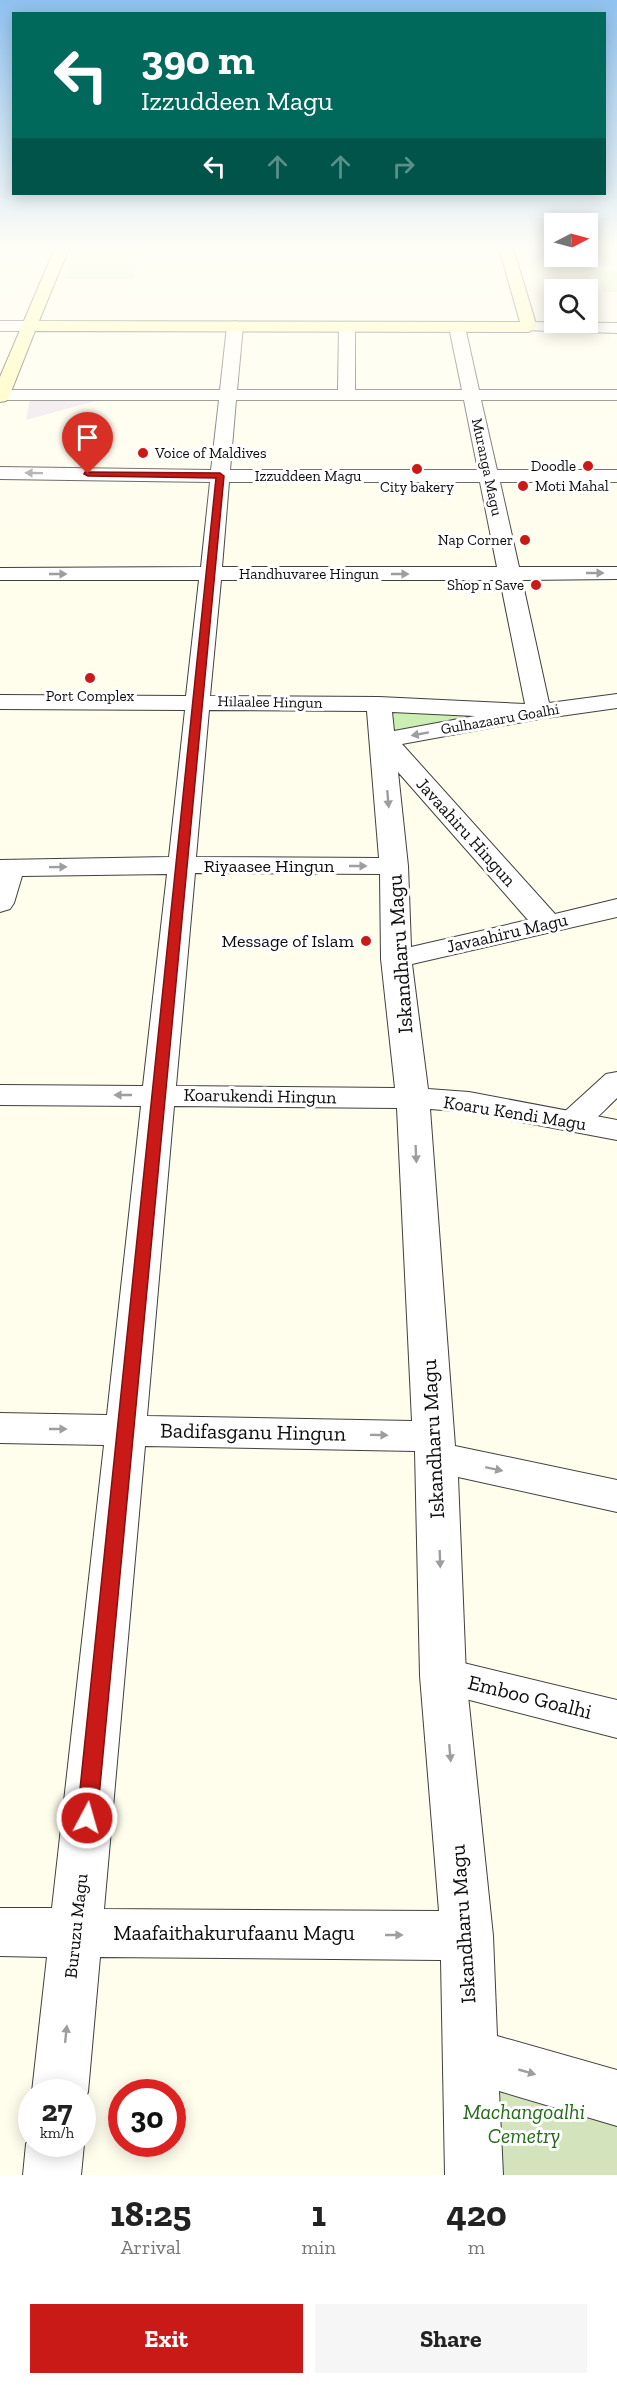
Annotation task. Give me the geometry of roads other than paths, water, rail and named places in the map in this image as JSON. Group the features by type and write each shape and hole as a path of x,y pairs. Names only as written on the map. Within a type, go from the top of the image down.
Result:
{"main road":[{"path":"0,396 20,350"}],"street":[{"name":"Buruzu Magu","path":"61,2079 233,350"},
{"path":"346,350 346,395"},
{"name":"Muranga Magu","path":"462,350 539,712"},
{"path":"0,396 617,395"},
{"name":"Izzuddeen Magu","path":"0,473 220,476 617,476"},
{"name":"Handhuvaree Hingun","path":"0,574 617,573"},
{"name":"Hilaalee Hingun","path":"0,702 379,704 539,712"},
{"name":"Gulhazaaru Goalhi","path":"384,740 539,712 616,702"},
{"name":"Iskandharu Magu","path":"379,704 394,866 396,959 413,1098 435,1446 443,1676 467,1935 474,2175"},
{"name":"Javaahiru Hingun","path":"384,740 548,924"},
{"name":"Riyaasee Hingun","path":"5,868 181,865 394,866"},
{"path":"0,903 5,868"},
{"name":"Javaahiru Magu","path":"396,959 617,908"},
{"path":"573,1120 617,1081"},
{"name":"Koarukendi Hingun","path":"0,1095 413,1098"},
{"name":"Koaru Kendi Magu","path":"413,1098 469,1102 617,1130"},
{"name":"Badifasganu Hingun","path":"0,1428 126,1429 435,1446 617,1496"},
{"name":"Emboo Goalhi","path":"443,1676 617,1719"},
{"name":"Maafaithakurufaanu Magu","path":"0,1932 467,1935"},
{"path":"471,2056 617,2098"},
{"path":"52,2175 54,2157"}],"place":[{"name":"Voice of Maldives","path":"143,453"},
{"name":"Doodle","path":"588,466"},
{"name":"City bakery","path":"417,469"},
{"name":"Moti Mahal","path":"523,486"},
{"name":"Nap Corner","path":"525,540"},
{"name":"Shop n Save","path":"536,585"},
{"name":"Port Complex","path":"90,678"},
{"name":"Message of Islam","path":"366,941"}],"park label":[{"name":"Machangoalhi Cemetry","path":"524,2124"}]}
